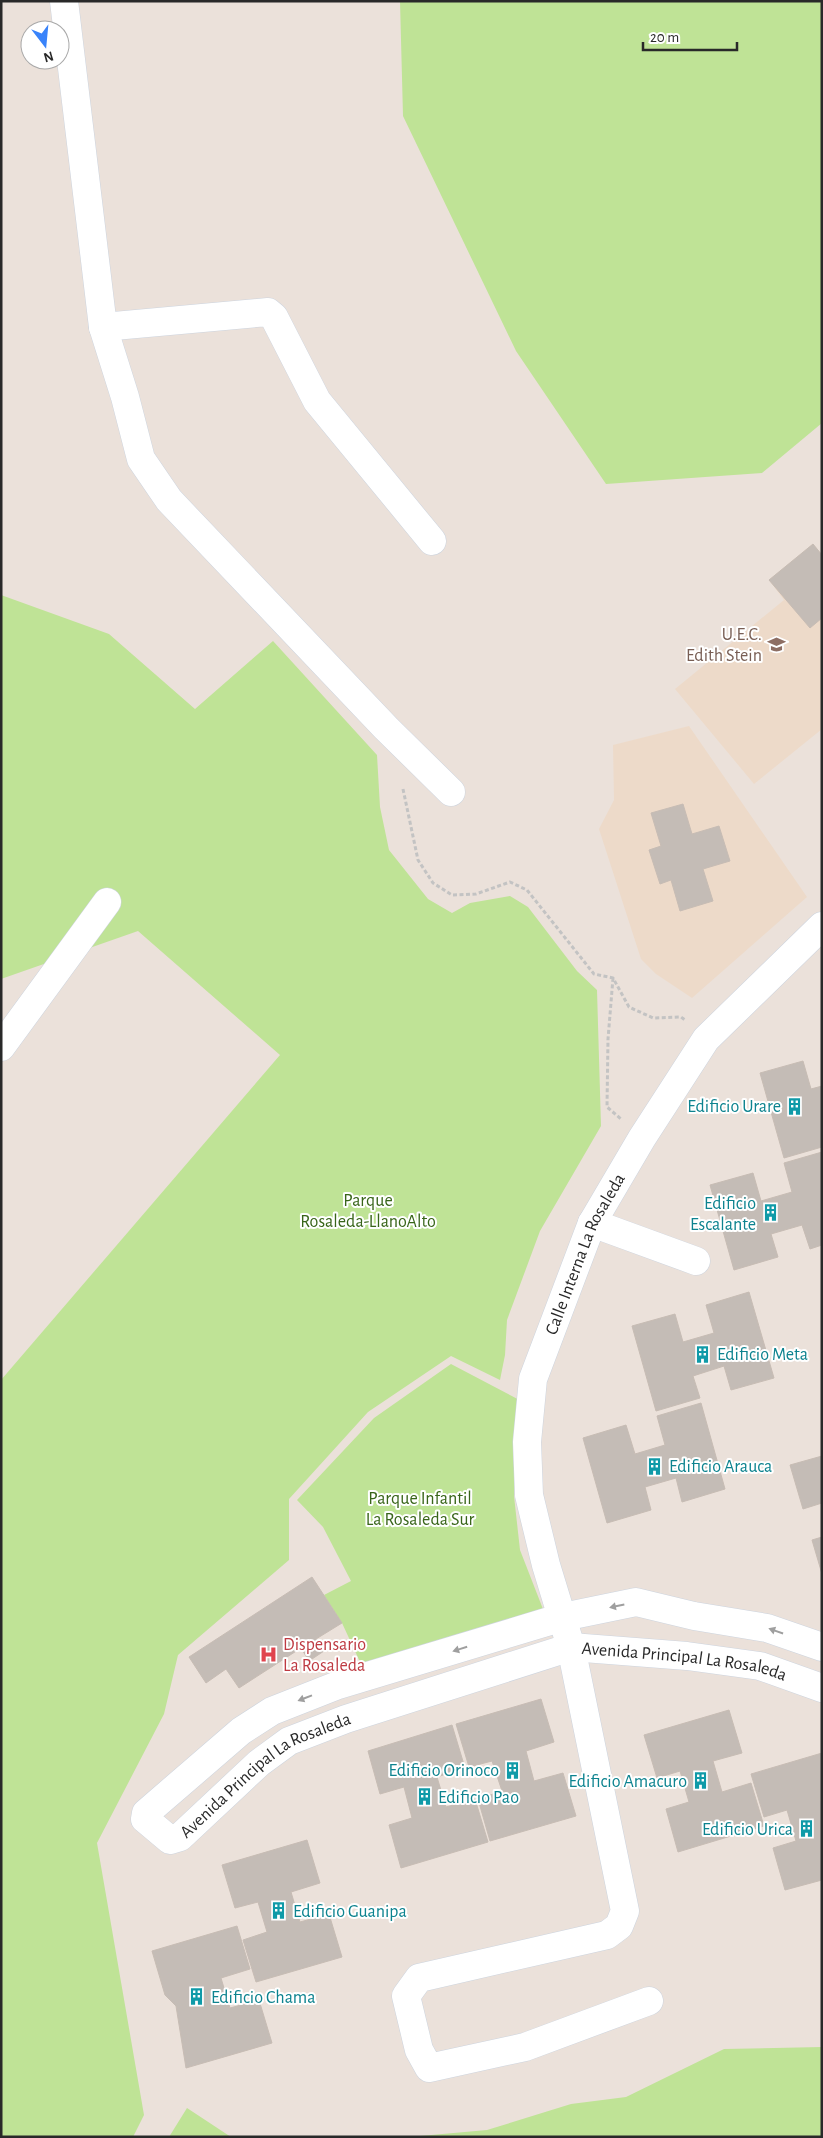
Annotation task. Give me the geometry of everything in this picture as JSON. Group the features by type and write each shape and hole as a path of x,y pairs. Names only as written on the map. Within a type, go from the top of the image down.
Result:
{"street":[{"path":"64,1 103,327 141,459 169,500 386,728 451,792"},
{"path":"103,327 260,311 268,312 274,317 317,401 432,540"},
{"path":"1,1048 107,902"},
{"name":"Calle Interna La Rosaleda","path":"649,2001 525,2047 429,2068 419,2050 406,1996 419,1978 608,1935 619,1926 625,1911 621,1883 571,1647 546,1565 529,1495 527,1465 529,1413 533,1379 592,1223 642,1138 706,1039 822,926"},
{"path":"592,1223 696,1261"},
{"name":"Avenida Principal La Rosaleda","path":"822,1647 767,1628 694,1616 636,1602 563,1617 338,1685 272,1711 241,1731 146,1813 145,1819 170,1840 180,1837 259,1763 289,1742 346,1719 571,1647 687,1656 760,1666 822,1688"}],"path":[{"path":"402,781 418,860 433,883 452,896 476,894 510,882 527,890 594,974 613,978 629,1007 653,1018 681,1017 706,1039"},
{"path":"613,978 608,1039 608,1107 642,1138"}],"shaded area":[{"name":"U.E.C. Edith Stein","path":"813,544 822,555 822,729 754,784 675,689 784,600 769,580"},
{"path":"689,726 807,897 692,998 656,974 641,959 599,829 614,800 613,745"}],"green space":[{"path":"400,1 822,1 822,423 762,473 606,484 516,351 403,116"},
{"name":"Parque Rosaleda-LlanoAlto","path":"1,595 109,634 195,709 273,641 377,755 380,807 389,850 428,899 452,913 470,903 510,896 528,907 577,971 597,990 601,1126 540,1231 507,1320 505,1355 500,1380 451,1356 368,1412 289,1499 289,1560 178,1655 164,1714 97,1843 144,2115 133,2137 1,2137 1,1380 280,1055 138,931 1,979"},
{"name":"Parque Infantil La Rosaleda Sur","path":"451,1364 527,1404 518,1439 514,1496 520,1550 548,1622 367,1677 342,1623 324,1595 351,1581 323,1527 297,1500 374,1418"},
{"path":"822,2047 822,2137 409,2137 487,2130 571,2104 626,2097 724,2049"},
{"path":"187,2108 231,2137 169,2137"}],"building":[{"path":"813,544 822,555 822,618 810,628 769,580"},
{"path":"683,804 692,834 719,826 730,861 703,869 713,901 680,911 671,880 660,884 649,850 661,846 651,813"},
{"name":"Edificio Urare","path":"803,1061 811,1089 822,1086 822,1147 784,1158 760,1073"},
{"name":"Edificio Escalante","path":"822,1152 822,1245 810,1249 802,1225 771,1234 778,1257 734,1270 710,1185 753,1173 761,1201 792,1192 784,1163"},
{"name":"Edificio Meta","path":"749,1292 774,1378 731,1390 724,1366 693,1376 700,1398 656,1411 632,1326 675,1314 683,1342 714,1333 706,1305"},
{"name":"Edificio Arauca","path":"701,1403 725,1489 682,1502 676,1478 645,1487 651,1510 607,1523 583,1438 626,1425 635,1454 665,1445 657,1416"},
{"path":"822,1456 822,1503 803,1509 790,1465"},
{"path":"822,1537 822,1574 812,1540"},
{"path":"312,1577 342,1623 316,1639 324,1651 309,1661 301,1648 239,1688 226,1669 206,1683 189,1657"},
{"name":"Edificio Orinoco","path":"541,1699 554,1742 526,1751 534,1781 563,1773 576,1816 490,1841 478,1799 502,1791 492,1761 469,1767 456,1724"},
{"name":"Edificio Amacuro","path":"729,1710 742,1753 713,1761 722,1792 751,1783 764,1826 678,1852 666,1809 689,1802 680,1771 657,1778 644,1735"},
{"name":"Edificio Pao","path":"452,1725 465,1768 437,1777 446,1807 475,1799 488,1842 401,1868 389,1825 412,1818 404,1787 380,1794 368,1751"},
{"name":"Edificio Urica","path":"822,1753 822,1800 820,1800 822,1805 822,1880 785,1890 773,1848 796,1841 787,1810 764,1817 751,1774"},
{"name":"Edificio Guanipa","path":"307,1840 320,1883 291,1892 300,1922 329,1914 342,1957 256,1982 243,1940 267,1932 258,1902 235,1908 222,1865"},
{"name":"Edificio Chama","path":"237,1926 250,1969 221,1978 230,2008 259,2000 272,2043 186,2068 176,2006 165,1995 152,1951"}],"place":[{"name":"U.E.C. Edith Stein","path":"776,644"},
{"name":"Edificio Urare","path":"795,1106"},
{"name":"Edificio Escalante","path":"770,1213"},
{"name":"Edificio Meta","path":"703,1354"},
{"name":"Edificio Arauca","path":"655,1466"},
{"name":"Dispensario La Rosaleda","path":"269,1654"},
{"name":"Edificio Orinoco","path":"513,1770"},
{"name":"Edificio Amacuro","path":"701,1781"},
{"name":"Edificio Pao","path":"424,1797"},
{"name":"Edificio Urica","path":"807,1829"},
{"name":"Edificio Guanipa","path":"279,1911"},
{"name":"Edificio Chama","path":"197,1997"}]}
